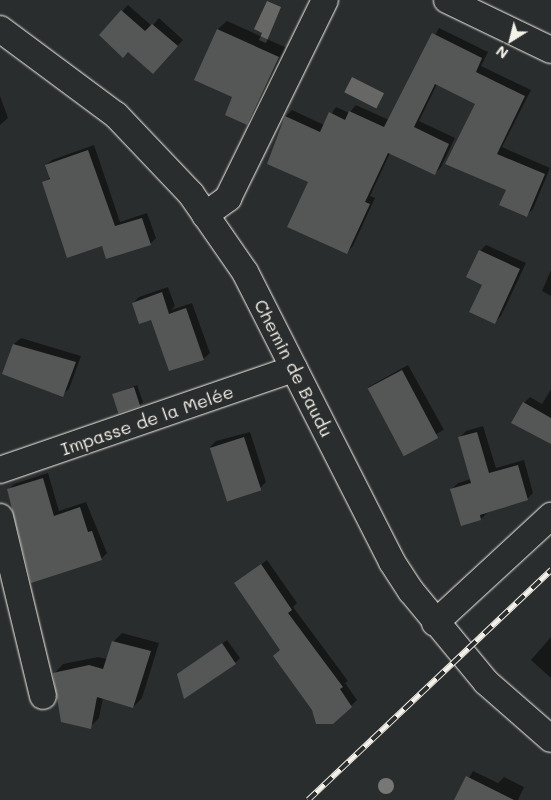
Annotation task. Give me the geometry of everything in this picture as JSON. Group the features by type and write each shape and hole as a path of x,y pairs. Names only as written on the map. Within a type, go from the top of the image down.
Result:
{"street":[{"path":"205,214 228,198 325,0"},
{"path":"447,0 551,50"},
{"name":"Chemin de Baudu","path":"0,29 116,114 191,194 245,272 392,562 435,623 486,682 551,739"},
{"name":"Impasse de la Melée","path":"0,470 294,369"},
{"path":"435,623 551,516"},
{"path":"0,517 44,696"}],"shaded area":[{"path":"267,1 281,7 266,43 259,40 262,33 254,29"},
{"path":"352,77 384,93 376,108 344,92"}],"building":[{"path":"121,10 145,31 152,24 178,46 153,74 128,52 123,58 99,35"},
{"path":"217,29 279,57 247,125 225,115 232,97 194,80"},
{"path":"432,33 482,58 476,72 525,96 497,154 545,174 527,217 499,205 506,190 445,164 475,104 435,84 414,127 449,144 435,175 388,153 365,202 370,204 347,254 287,227 308,182 267,164 285,116 320,132 329,112 345,120 349,111 384,127"},
{"path":"88,150 115,226 142,218 151,245 106,259 102,246 67,258 42,182 50,179 45,165"},
{"path":"479,250 520,269 495,324 469,312 482,285 466,277"},
{"path":"162,292 169,314 186,308 204,360 169,371 151,320 139,324 132,303"},
{"path":"13,344 76,362 63,397 2,374"},
{"path":"402,370 438,438 404,456 368,388"},
{"path":"134,387 140,406 118,413 112,394"},
{"path":"523,402 551,418 551,444 511,423"},
{"path":"477,432 489,473 518,465 528,500 480,515 481,520 461,526 450,489 471,483 458,437"},
{"path":"244,437 261,490 227,501 210,448"},
{"path":"43,478 54,516 80,507 88,532 92,531 102,560 31,583 7,489"},
{"path":"261,564 292,610 288,613 343,687 340,689 352,707 333,724 316,724 312,710 273,656 280,650 234,583"},
{"path":"112,641 151,651 133,708 97,697 91,729 61,722 53,673 89,665 103,669"},
{"path":"222,643 236,664 184,699 177,674"},
{"path":"466,776 514,800 454,800"}],"railway":[{"path":"308,800 551,570"}]}
